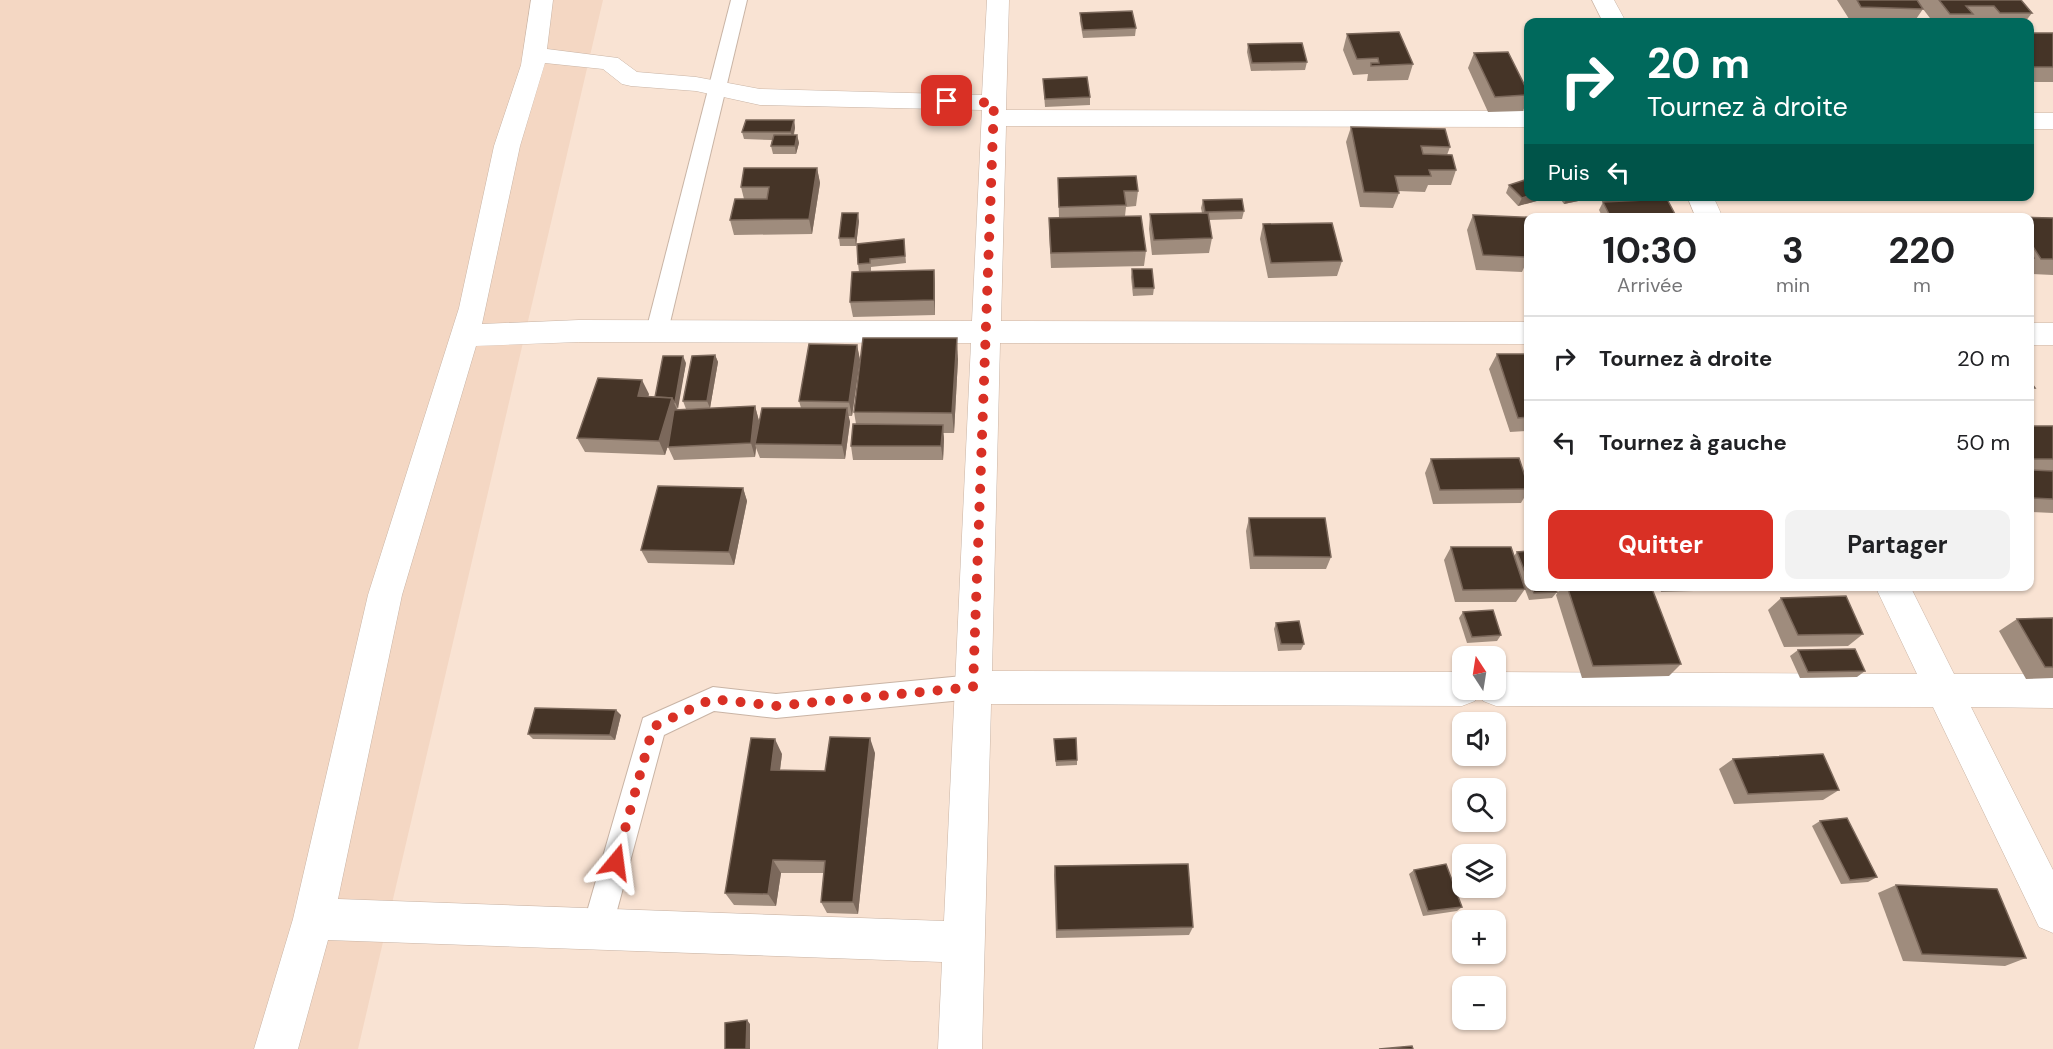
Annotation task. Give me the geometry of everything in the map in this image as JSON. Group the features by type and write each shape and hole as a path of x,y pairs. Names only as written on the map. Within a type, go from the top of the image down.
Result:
{"street":[{"path":"276,1049 313,919 385,595 472,308 507,146 534,55 542,0"},
{"path":"960,1049 998,0"},
{"path":"1603,0 1612,18"},
{"path":"534,55 610,63 631,79 696,84 760,97 994,110 1524,119"},
{"path":"2034,121 2053,121"},
{"path":"464,336 579,331 1524,333"},
{"path":"2034,334 2053,334"},
{"path":"1894,591 2053,913"},
{"path":"973,687 1452,688"},
{"path":"1506,689 2053,691"},
{"path":"313,919 964,942"}],"lane":[{"path":"657,331 739,0"},
{"path":"597,929 653,727 712,699 776,706 973,687"}],"shaded area":[{"path":"0,0 603,0 358,1049 0,1049"}],"building":[{"path":"1857,0 1917,0 1923,9 1861,7"},
{"path":"1939,0 2021,0 2032,13 2000,13 1994,6 1966,6 1973,14 1950,14"},
{"path":"1132,11 1136,28 1083,30 1080,13"},
{"path":"1399,32 1413,64 1371,66 1371,63 1379,63 1378,58 1357,59 1347,34"},
{"path":"2034,33 2053,33 2053,67 2034,67"},
{"path":"1302,43 1307,62 1252,63 1248,44"},
{"path":"1508,52 1524,84 1524,95 1495,97 1474,53"},
{"path":"1087,77 1090,97 1045,99 1043,79"},
{"path":"746,120 794,120 791,132 742,132"},
{"path":"1351,127 1445,129 1450,147 1421,146 1423,154 1452,155 1456,170 1429,170 1431,176 1395,176 1399,193 1364,192"},
{"path":"774,135 797,135 795,146 771,146"},
{"path":"744,168 817,168 809,219 730,220 735,199 767,199 769,187 741,187"},
{"path":"1136,176 1138,191 1124,191 1126,205 1059,207 1058,178"},
{"path":"1524,180 1524,197 1522,198 1509,185"},
{"path":"1242,199 1244,211 1205,212 1203,200"},
{"path":"1668,201 1674,213 1608,213 1603,202"},
{"path":"842,213 858,213 855,238 839,238"},
{"path":"1208,213 1212,238 1154,240 1150,214"},
{"path":"1473,215 1524,217 1524,257 1483,255"},
{"path":"1141,216 1146,251 1051,253 1049,218"},
{"path":"2034,218 2053,218 2053,259 2041,259 2034,248"},
{"path":"1332,223 1342,261 1271,263 1263,224"},
{"path":"904,239 905,256 870,259 870,263 858,264 857,244"},
{"path":"1132,269 1152,269 1154,288 1134,288"},
{"path":"934,270 934,300 850,302 852,272"},
{"path":"863,338 957,338 952,413 854,412"},
{"path":"809,344 857,345 849,402 799,401"},
{"path":"1497,354 1524,354 1524,417 1518,418"},
{"path":"715,355 707,401 683,401 692,356"},
{"path":"663,356 683,356 675,402 672,398 655,397"},
{"path":"598,378 642,380 638,396 672,398 659,441 577,438"},
{"path":"755,406 751,443 668,447 674,410"},
{"path":"762,408 847,408 842,445 755,444"},
{"path":"853,424 943,425 941,446 851,446"},
{"path":"2034,426 2053,426 2053,459 2034,459"},
{"path":"1519,458 1524,474 1524,489 1440,490 1431,459"},
{"path":"2034,470 2053,471 2053,499 2034,498"},
{"path":"658,486 743,488 729,552 641,550"},
{"path":"1249,518 1325,518 1331,557 1254,556"},
{"path":"1451,547 1511,547 1524,589 1463,590"},
{"path":"1524,551 1524,570 1517,552"},
{"path":"1533,591 1557,592 1534,593"},
{"path":"1569,591 1653,591 1681,664 1593,666"},
{"path":"1846,596 1863,634 1798,635 1781,598"},
{"path":"1493,610 1501,635 1472,637 1463,612"},
{"path":"2053,618 2053,667 2045,667 2017,619"},
{"path":"1299,621 1304,644 1281,644 1276,623"},
{"path":"1855,649 1865,671 1808,672 1798,650"},
{"path":"535,708 616,710 610,735 528,734"},
{"path":"830,737 870,738 853,902 821,902 825,861 773,860 768,894 725,893 751,738 775,739 771,770 825,771"},
{"path":"1076,738 1077,760 1056,761 1054,739"},
{"path":"1823,754 1839,790 1748,794 1733,759"},
{"path":"1847,818 1877,877 1850,880 1820,821"},
{"path":"1188,864 1193,927 1057,930 1055,866"},
{"path":"1446,864 1452,880 1452,898 1459,898 1462,907 1428,911 1414,870"},
{"path":"1896,885 1997,889 2026,958 1922,954"},
{"path":"747,1020 746,1049 725,1049 725,1023"},
{"path":"1412,1046 1413,1049 1379,1049"}],"route":[{"path":"616,862 653,727 712,699 776,706 973,687 994,103 947,101"}]}
